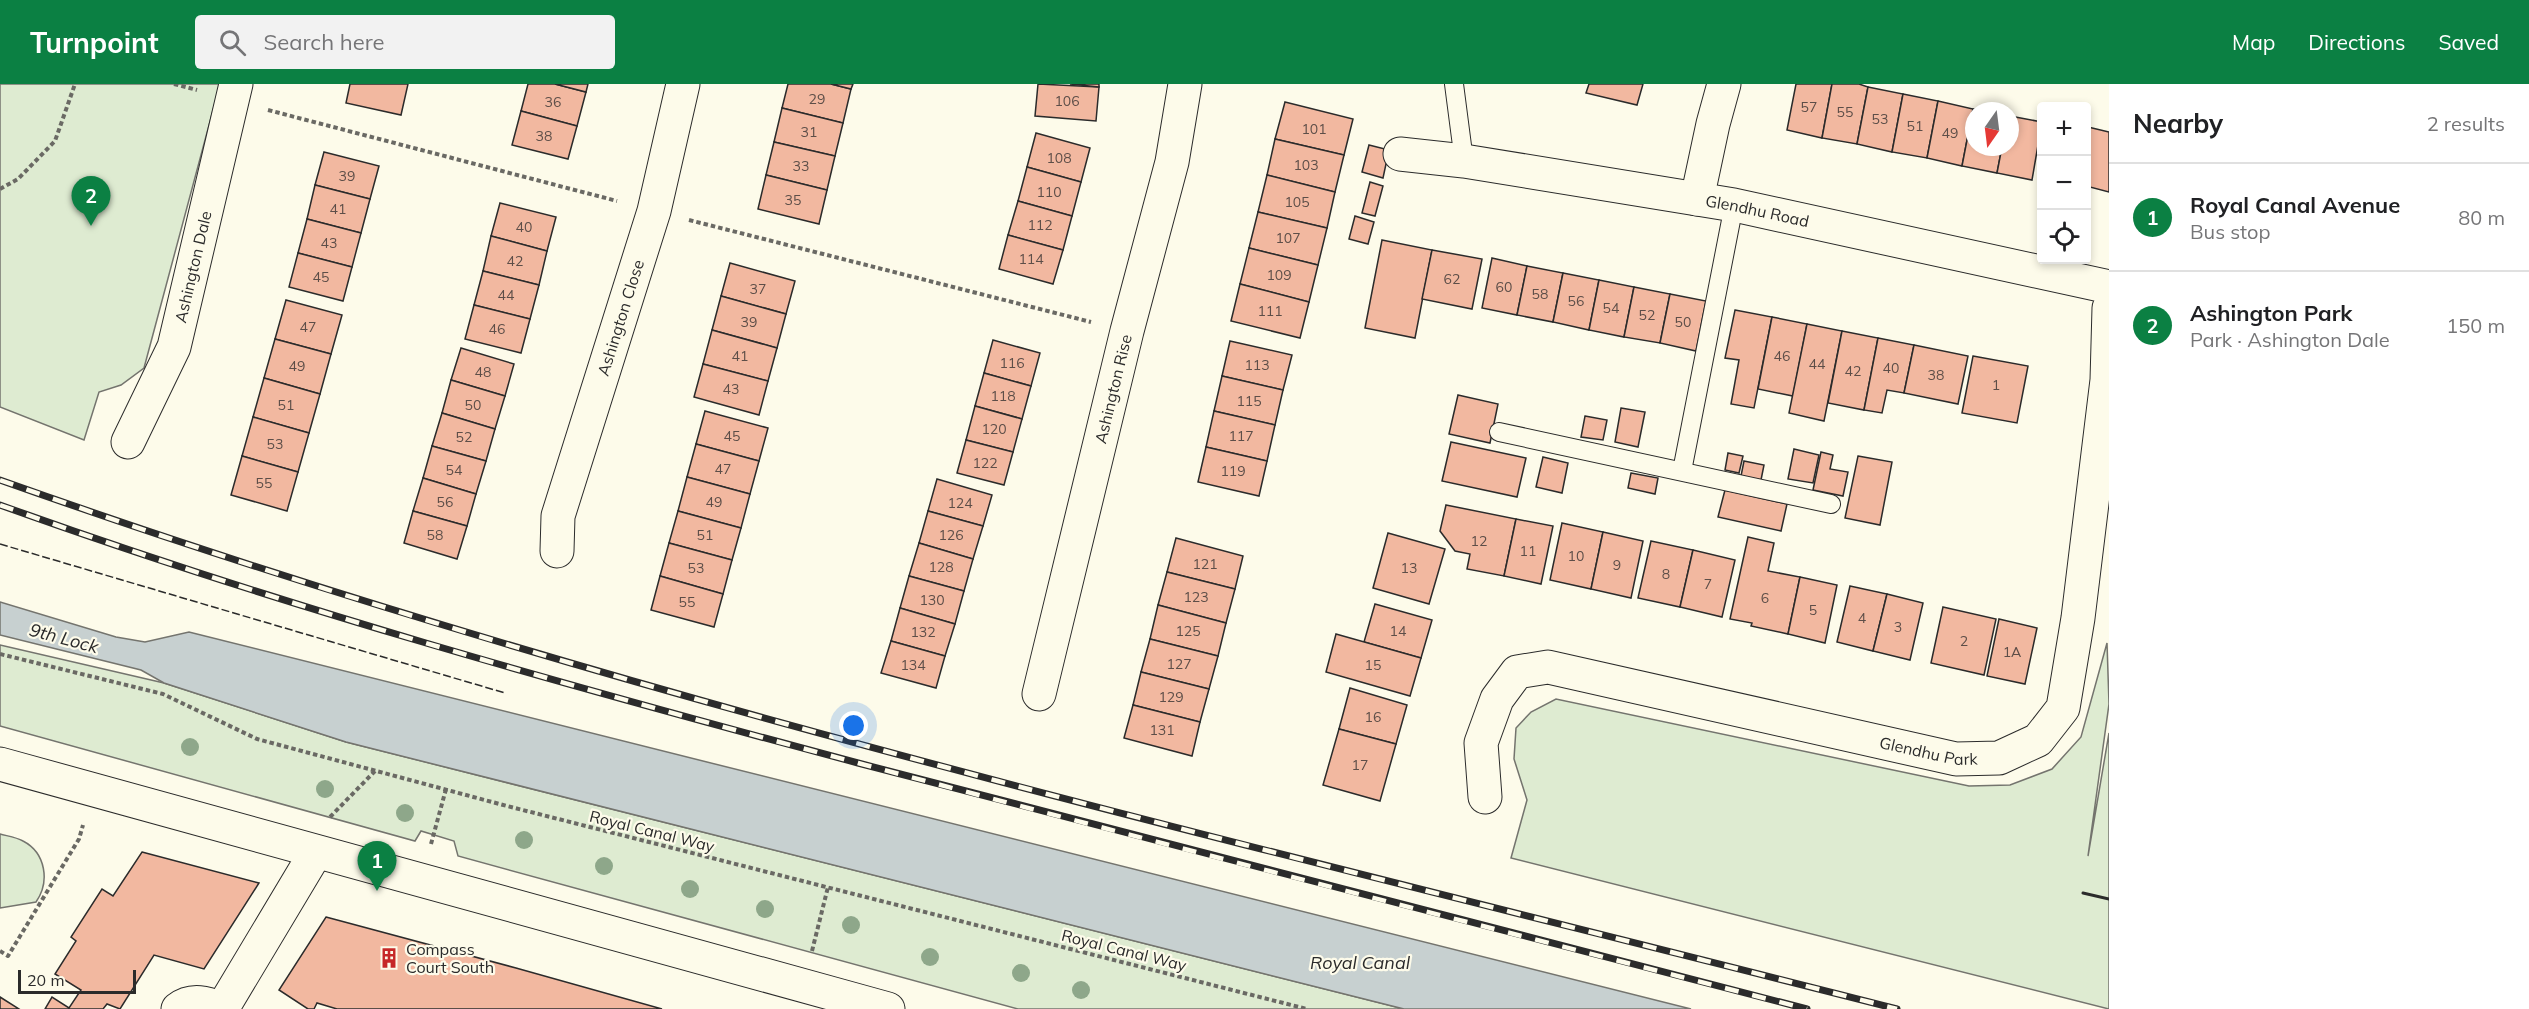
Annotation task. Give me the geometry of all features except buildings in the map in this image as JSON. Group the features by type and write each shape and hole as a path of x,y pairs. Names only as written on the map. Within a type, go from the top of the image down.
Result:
{"street":[{"name":"Ashington Close","path":"557,551 558,516 654,211 683,84"},
{"name":"Ashington Rise","path":"1039,694 1127,332 1172,162 1185,84"},
{"path":"1697,199 1724,84"},
{"name":"Ashington Dale","path":"128,442 174,347 234,92"},
{"name":"Glendhu Road","path":"1400,154 1464,161 1734,205 2109,287"},
{"name":"Glendhu Park","path":"1485,797 1480,744 1497,699 1517,672 1548,667 1956,759 2000,758 2038,740 2063,708 2076,630 2107,380 2109,308"},
{"path":"0,764 877,1008"},
{"path":"178,1009 183,1005 203,1002 222,1009 316,852"}],"lane":[{"path":"1454,84 1464,161"},
{"path":"1682,471 1734,205"},
{"path":"1499,432 1831,504"}],"path":[{"path":"0,189 18,179 55,141 75,84"},
{"path":"234,92 654,211 1127,332"},
{"name":"Royal Canal Way","path":"0,654 163,694 257,739 828,888 1307,1009"},
{"path":"316,852 321,826 376,771"},
{"path":"419,881 446,789"},
{"path":"0,951 8,956 79,839 93,790"},
{"path":"803,986 828,888"}],"green space":[{"path":"0,84 220,84 144,368 121,385 99,392 84,440 0,407"},
{"path":"2107,643 2109,704 2088,856 2109,733 2109,1009 1511,858 1527,800 1514,759 1516,728 1531,712 1556,699 1969,786 2010,785 2052,769 2081,737"},
{"path":"0,645 164,683 346,742 1404,1009 1018,1009 458,856 454,841 421,831 415,841 0,726"},
{"path":"0,834 31,846 41,860 43,886 36,902 0,908"}],"water":[{"name":"Royal Canal","path":"0,602 116,637 145,642 189,632 1691,1009 1404,1009 346,742 164,683 141,670 0,635"}],"railway":[{"path":"0,480 233,559 468,633 705,701 1180,828 1897,1009"},
{"path":"0,505 319,611 534,674 858,763 1807,1009"}],"fence":[{"path":"0,544 505,693"}],"wall":[{"path":"2083,893 2109,899"}],"place":[{"name":"Ashington Park","path":"91,226"},
{"name":"Royal Canal Avenue","path":"377,891"},
{"name":"Compass Court South","path":"389,958"}],"water label":[{"name":"9th Lock","path":"64,638"}]}
